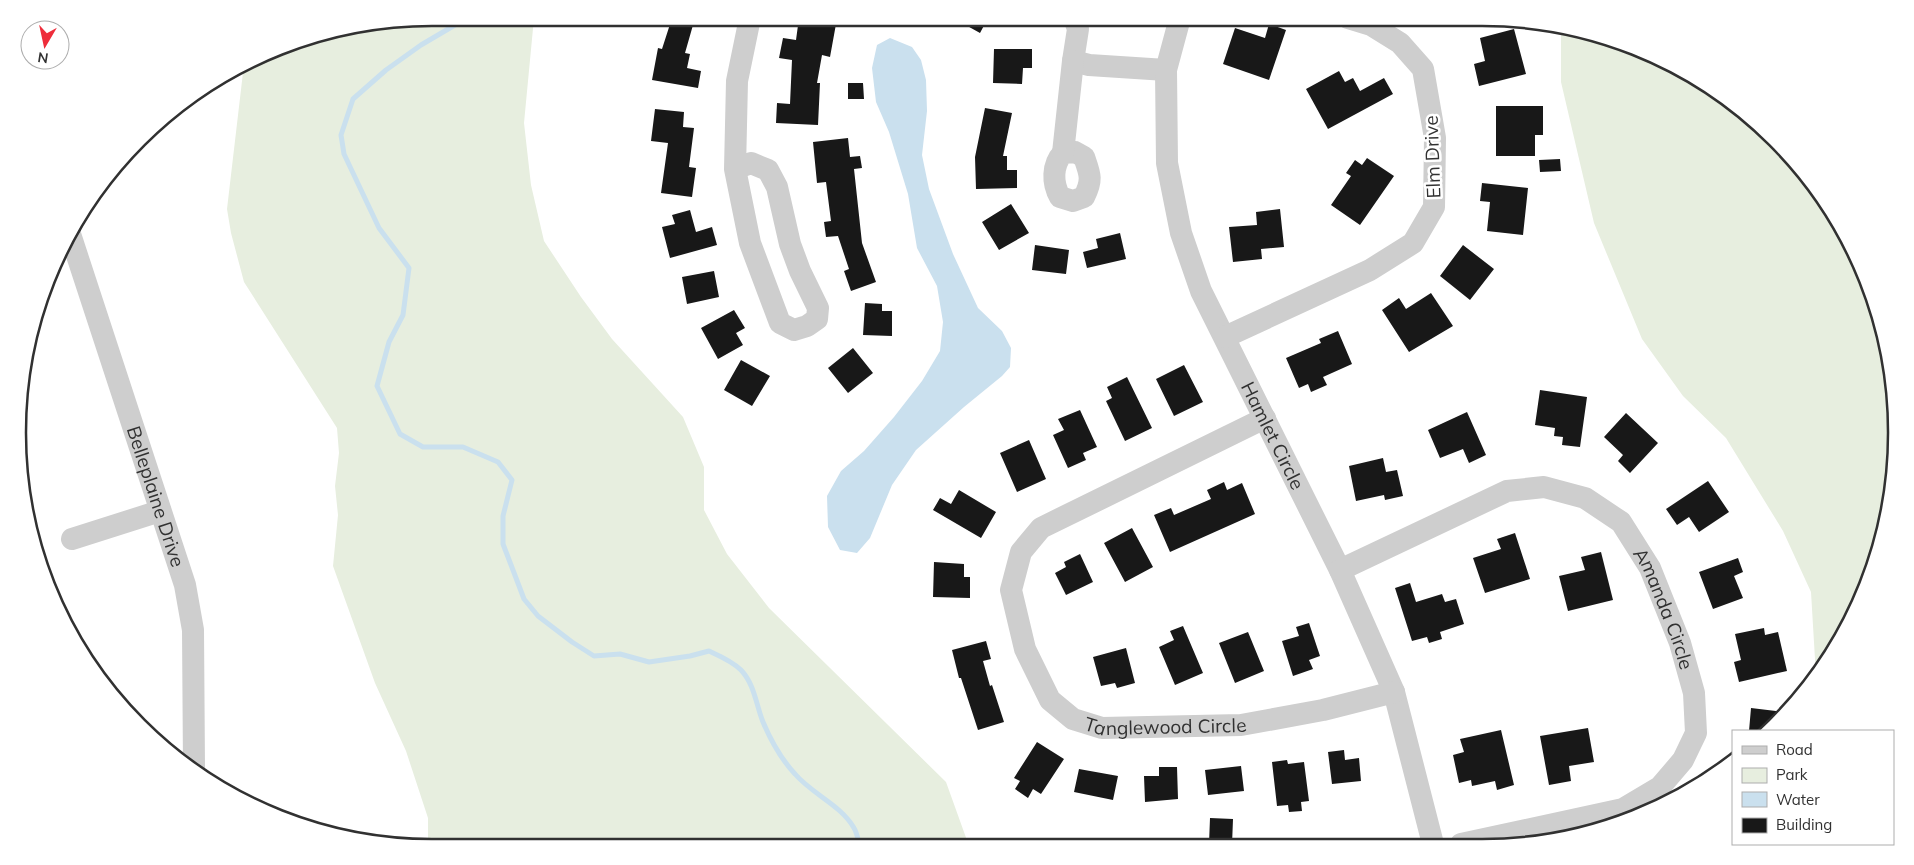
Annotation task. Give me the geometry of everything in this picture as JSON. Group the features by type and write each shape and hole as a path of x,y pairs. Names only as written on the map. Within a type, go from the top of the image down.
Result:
{"street":[{"path":"735,169 751,163 768,170 777,187 790,244 800,271 818,308 817,319 807,326 794,330 780,323 753,254 735,169 737,81 748,26"},
{"path":"1063,153 1077,26"},
{"name":"Hamlet Circle","path":"1178,26 1166,70 1167,163 1181,233 1201,291 1340,570 1394,692 1432,839"},
{"name":"Elm Drive","path":"1225,337 1370,270 1413,243 1434,208 1435,138 1423,69 1400,43 1373,26"},
{"path":"1073,61 1089,65 1166,70"},
{"name":"Belleplaine Drive","path":"73,244 185,585 193,630 194,761"},
{"path":"753,254 790,244"},
{"name":"Tanglewood Circle","path":"1265,418 1041,528 1022,552 1011,590 1025,649 1050,700 1073,719 1102,728 1241,725 1324,710 1394,692"},
{"name":"Amanda Circle","path":"1340,570 1508,491 1544,487 1585,498 1621,522 1650,568 1680,643 1694,694 1696,733 1684,760 1660,787 1623,808 1483,839"},
{"path":"72,539 160,511"}],"green space":[{"path":"533,26 524,123 531,185 544,241 581,297 612,339 683,417 704,467 704,510 727,554 769,608 946,782 966,839 428,839 428,818 406,751 375,683 333,566 338,515 335,486 339,453 337,428 244,282 231,233 227,209 243,73 277,57 302,48 353,34 406,27"},
{"path":"1561,34 1587,40 1637,57 1685,81 1707,95 1729,110 1769,145 1804,185 1833,229 1857,277 1874,327 1880,353 1887,406 1887,459 1880,512 1866,563 1846,612 1815,663 1811,592 1783,531 1726,438 1683,396 1642,339 1594,223 1561,82"}],"water":[{"path":"890,38 912,47 921,60 926,80 927,111 922,155 929,189 953,254 978,308 1002,331 1011,348 1010,367 916,450 892,485 870,538 857,553 840,550 828,527 827,496 841,471 864,451 922,381 940,351 943,322 937,286 917,248 908,194 889,132 876,102 872,68 877,45"}],"building":[{"path":"669,26 693,26 685,53 690,54 687,68 701,71 698,88 652,80 658,48 662,49"},
{"path":"798,26 836,26 830,57 822,55 817,83 820,83 818,125 776,123 777,103 790,104 792,60 779,58 783,38 796,40"},
{"path":"967,26 984,26 980,33"},
{"path":"1268,26 1286,30 1269,80 1223,64 1235,28 1265,38"},
{"path":"1514,29 1526,74 1479,86 1474,64 1485,61 1480,38"},
{"path":"994,49 1032,49 1032,68 1023,68 1022,84 993,83"},
{"path":"1339,71 1345,82 1353,78 1360,91 1384,78 1393,94 1328,129 1306,89"},
{"path":"848,83 863,83 864,99 848,99"},
{"path":"1496,106 1543,106 1543,135 1535,135 1535,156 1496,156"},
{"path":"985,108 1012,113 1003,156 1007,156 1007,170 1017,170 1017,188 976,189 975,157"},
{"path":"655,109 684,112 683,127 694,128 689,167 696,168 692,197 661,193 668,143 651,141"},
{"path":"848,138 850,157 860,156 862,168 854,169 862,243 876,282 851,291 844,271 849,269 838,236 826,237 824,222 831,221 826,182 817,183 813,142"},
{"path":"1367,158 1394,176 1360,225 1331,205 1351,176 1346,173 1355,160 1362,165"},
{"path":"1560,159 1561,171 1540,172 1539,160"},
{"path":"1482,183 1528,188 1523,235 1487,231 1490,202 1480,201"},
{"path":"1011,204 1029,233 999,250 982,222"},
{"path":"1280,209 1284,247 1261,249 1262,259 1233,262 1229,227 1257,225 1256,212"},
{"path":"690,210 696,232 712,227 717,245 670,258 662,227 675,224 672,215"},
{"path":"1120,233 1126,259 1087,268 1083,252 1098,248 1096,239"},
{"path":"1035,245 1069,250 1066,274 1032,270"},
{"path":"1463,245 1494,269 1470,300 1440,276"},
{"path":"714,271 719,297 687,304 682,277"},
{"path":"1431,293 1453,326 1409,352 1382,310 1399,298 1406,309"},
{"path":"865,303 882,304 882,311 892,311 892,336 863,335"},
{"path":"734,310 745,328 736,333 743,345 718,359 701,328"},
{"path":"1338,331 1352,364 1323,377 1327,385 1311,392 1308,384 1299,388 1286,358 1321,343 1319,339"},
{"path":"853,348 873,373 848,393 828,368"},
{"path":"741,360 770,376 752,406 724,390"},
{"path":"1184,365 1203,402 1174,416 1156,379"},
{"path":"1127,377 1152,428 1125,441 1106,401 1112,398 1107,387"},
{"path":"1540,390 1587,397 1580,447 1562,445 1563,437 1554,436 1555,428 1535,425"},
{"path":"1080,410 1097,447 1083,453 1086,460 1068,468 1053,435 1064,430 1058,419"},
{"path":"1467,412 1486,455 1469,463 1463,449 1440,458 1428,430"},
{"path":"1626,413 1658,443 1630,473 1618,461 1623,455 1604,437"},
{"path":"1029,440 1046,479 1017,492 1000,453"},
{"path":"1383,458 1386,472 1397,470 1403,496 1385,500 1384,495 1356,501 1349,466"},
{"path":"1708,481 1729,512 1699,532 1689,517 1677,525 1666,509"},
{"path":"1224,482 1227,490 1242,483 1255,514 1170,552 1154,515 1171,508 1174,515 1211,499 1207,490"},
{"path":"959,490 996,512 981,538 933,510 940,498 951,504"},
{"path":"1132,528 1153,567 1125,582 1104,543"},
{"path":"1515,533 1530,579 1485,593 1473,558 1501,549 1497,539"},
{"path":"1601,552 1613,600 1568,611 1559,576 1585,570 1581,557"},
{"path":"1080,554 1093,582 1066,595 1055,573 1066,567 1064,562"},
{"path":"1738,558 1743,572 1734,576 1743,598 1713,609 1699,572"},
{"path":"934,562 964,564 964,577 970,577 970,598 933,597"},
{"path":"1410,583 1416,602 1442,594 1445,602 1456,599 1464,624 1440,632 1442,639 1429,643 1427,637 1412,641 1395,588"},
{"path":"1309,623 1320,656 1309,660 1313,669 1293,676 1282,641 1299,636 1296,627"},
{"path":"1183,626 1203,673 1175,685 1159,647 1174,640 1170,631"},
{"path":"1764,628 1765,635 1778,632 1787,671 1739,682 1734,662 1741,660 1735,634"},
{"path":"1248,632 1264,671 1235,683 1219,643"},
{"path":"986,641 991,659 983,661 990,686 992,685 1004,722 978,730 961,678 959,678 952,650"},
{"path":"1126,648 1135,683 1117,688 1115,683 1101,686 1093,657"},
{"path":"1751,708 1777,711 1758,730 1749,730"},
{"path":"1588,728 1594,762 1569,766 1571,781 1549,785 1540,736"},
{"path":"1501,730 1514,785 1497,790 1495,781 1472,786 1471,780 1459,783 1453,755 1464,752 1460,739"},
{"path":"1037,742 1064,759 1041,794 1033,789 1028,798 1015,789 1020,781 1014,778"},
{"path":"1344,750 1345,760 1359,758 1361,781 1332,784 1328,752"},
{"path":"1287,760 1288,764 1304,762 1309,801 1301,802 1302,811 1289,812 1288,805 1277,806 1272,762"},
{"path":"1241,766 1244,791 1208,795 1205,770"},
{"path":"1159,767 1177,767 1178,799 1145,802 1144,776 1159,776"},
{"path":"1079,769 1118,776 1113,800 1074,792"},
{"path":"1210,818 1233,819 1232,839 1209,839"}],"waterway":[{"path":"453,26 421,45 386,70 353,99 341,135 344,154 379,228 409,268 403,315 389,342 377,386 400,434 423,447 463,447 498,462 512,480 503,516 503,544 524,599 538,616 572,642 594,656 620,654 649,662 709,651 726,659 741,670 749,682 763,722 781,756 802,781 842,813 855,830 858,839"}]}
